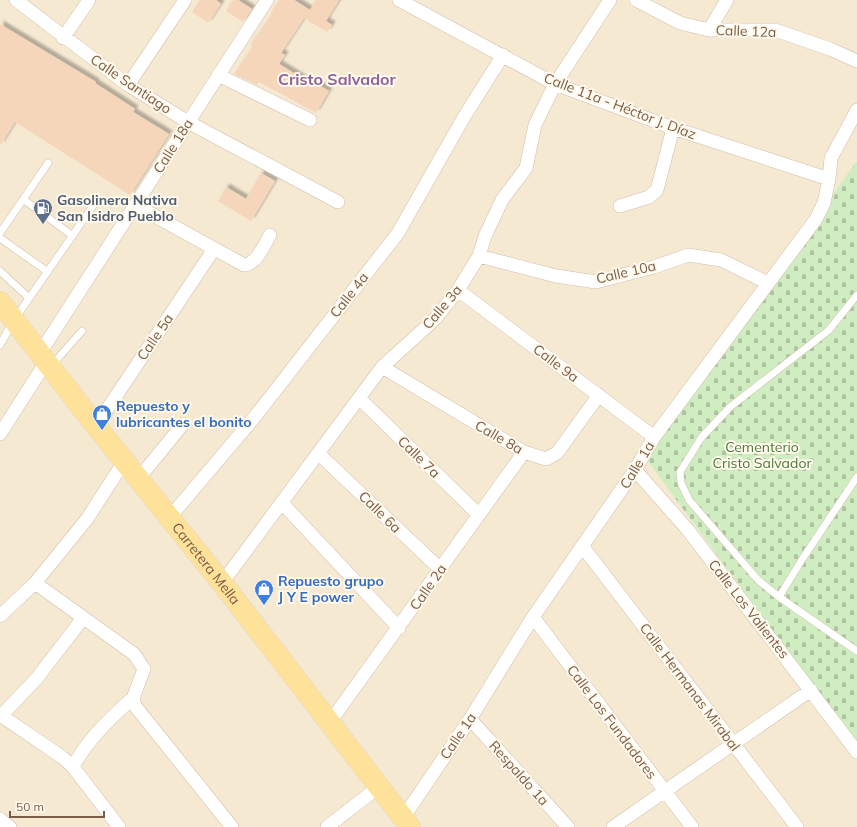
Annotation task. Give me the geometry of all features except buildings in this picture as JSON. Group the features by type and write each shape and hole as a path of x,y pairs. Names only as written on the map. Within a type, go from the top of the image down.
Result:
{"main road":[{"name":"Carretera Mella","path":"0,302 96,426 125,460 222,583 407,822"}],"street":[{"name":"Calle Santiago","path":"16,0 63,38 128,85 188,122 338,202"},
{"path":"63,38 89,0"},
{"path":"128,85 185,0"},
{"name":"Calle 18a","path":"0,434 46,361 135,205 267,0"},
{"name":"Calle 11a - Héctor J. Díaz","path":"399,0 555,84 673,128 829,179"},
{"name":"Calle 3a","path":"222,583 382,367 435,319 458,290 479,256 485,236 496,210 526,168 535,125 555,84 610,0"},
{"name":"Calle 12a","path":"636,0 680,23 709,30 775,30 830,49 857,61"},
{"path":"709,30 727,0"},
{"name":"Calle 4a","path":"170,517 253,419 398,232 464,117 503,56"},
{"path":"218,75 310,120"},
{"name":"Calle 1a","path":"407,822 533,618 636,470 654,437 816,219 824,202 829,179 831,158 857,110"},
{"path":"620,206 653,195 656,190 673,128"},
{"path":"135,205 244,265 249,264 270,235"},
{"name":"Calle 5a","path":"96,426 214,249"},
{"name":"Calle 10a","path":"479,256 556,276 596,282 654,267 688,255 721,260 768,283"},
{"name":"Calle 9a","path":"458,290 654,437"},
{"name":"Calle 8a","path":"382,367 524,452 546,459 557,453 599,395"},
{"name":"Calle 7a","path":"359,398 479,515"},
{"path":"139,478 183,424"},
{"name":"Calle 2a","path":"330,722 524,452"},
{"name":"Calle 6a","path":"319,454 440,569"},
{"path":"0,616 35,583 87,519 125,460"},
{"name":"Calle Los Valientes","path":"636,470 688,530 857,752"},
{"path":"282,503 399,628"},
{"name":"Calle Hermanas Mirabal","path":"583,547 797,827"},
{"path":"35,583 134,654 144,669 133,698 117,712 95,736 72,767"},
{"path":"83,618 37,678 1,715 62,757 72,767 120,827"},
{"name":"Calle Los Fundadores","path":"533,618 692,827"},
{"path":"613,827 811,690"},
{"path":"133,698 140,714 232,827"},
{"name":"Respaldo 1a","path":"470,719 568,827"},
{"path":"327,827 380,786"},
{"path":"0,819 10,827"}],"lane":[{"path":"0,233 48,163"},
{"path":"23,199 73,236"},
{"path":"0,345 14,320 95,203"},
{"path":"0,238 48,272"},
{"path":"0,271 29,298"},
{"path":"857,295 829,330 730,407 701,438 680,472 681,483 689,500 758,580 857,651"},
{"path":"46,361 82,330"},
{"path":"780,597 802,558 857,477"}],"shaded area":[{"path":"0,0 857,0 857,827 0,827"}],"green space":[{"name":"Cementerio Cristo Salvador","path":"857,161 857,745 644,456"}],"place":[{"name":"Gasolinera Nativa San Isidro Pueblo","path":"43,225"},
{"name":"Repuesto y lubricantes el bonito","path":"102,431"},
{"name":"Repuesto grupo J Y E power","path":"264,606"}],"district":[{"name":"Cristo Salvador","path":"337,79"}]}
